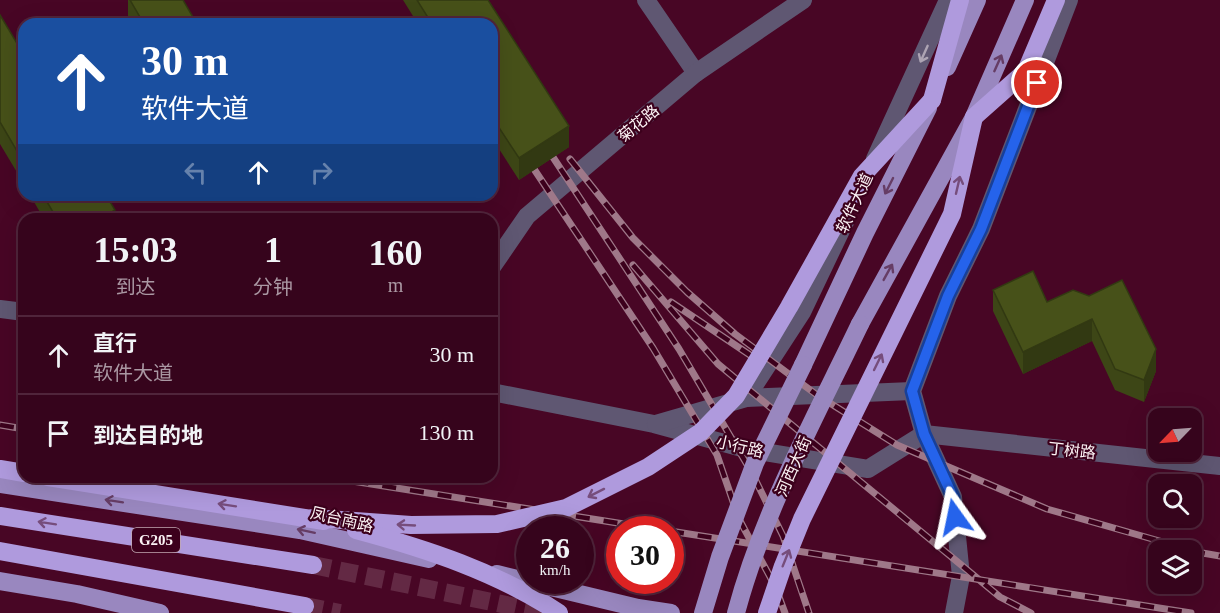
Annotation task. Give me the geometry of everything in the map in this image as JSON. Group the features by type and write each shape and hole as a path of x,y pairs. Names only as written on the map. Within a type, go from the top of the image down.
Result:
{"highway":[{"path":"87,483 313,518 411,525 497,524 566,508 648,467 701,432 736,396 862,176 932,100 960,0"},
{"path":"767,613 802,519 951,214 974,117 1026,71 1056,0"},
{"path":"0,470 18,472"},
{"name":"G205","path":"0,516 313,565"},
{"path":"313,518 406,543 480,570 537,598 559,613"},
{"name":"G205","path":"0,550 305,606"}],"main road":[{"name":"软件大道","path":"803,364 865,233 932,100 977,0"},
{"path":"974,117 1025,0"},
{"name":"河西大街","path":"736,613 744,582 787,477 860,324 974,117"},
{"name":"河西大街","path":"703,613 720,557 755,463 803,364"},
{"name":"凤台南路","path":"0,484 300,530 637,610 671,613"},
{"path":"0,581 77,594 160,613"}],"street":[{"path":"646,0 696,74"},
{"name":"菊花路","path":"498,258 527,216 696,74 803,0"},
{"name":"软件大道","path":"746,398 802,312 921,62 948,0"},
{"path":"954,613 962,576 953,497 924,434 912,391 948,296 981,229 1069,0"},
{"path":"0,309 18,311"},
{"name":"小行路","path":"654,424 746,398 912,391"},
{"name":"小行路","path":"498,393 654,424 746,449 868,469 924,434"},
{"name":"丁树路","path":"924,434 1220,466"}],"building":[{"path":"130,0 183,0 194,18 140,18"},
{"path":"417,0 488,0 569,126 519,158 498,126 498,18 428,18"},
{"path":"0,15 18,45 18,153 0,122"},
{"path":"46,201 110,201 115,210 110,213 54,213"},
{"path":"1033,271 1047,302 1073,290 1089,296 1122,280 1156,349 1144,380 1115,369 1092,319 1023,352 993,290"}],"tunnel":[{"path":"313,565 545,613"},
{"path":"305,606 340,613"}],"railway":[{"path":"545,145 679,349 752,473 783,536 809,613"},
{"path":"526,157 653,348 717,455 739,519 775,586 785,613"},
{"path":"570,159 633,238 687,292 735,334 817,395 897,445 1047,509 1156,540"},
{"path":"633,265 718,364 1000,597 1031,613"},
{"path":"671,302 753,357"},
{"path":"0,425 18,428"},
{"path":"365,483 606,521"},
{"path":"684,533 1191,613"},
{"path":"1202,553 1220,556"}],"route":[{"path":"955,517 953,497 924,434 912,391 948,296 981,229 1037,83"}]}
